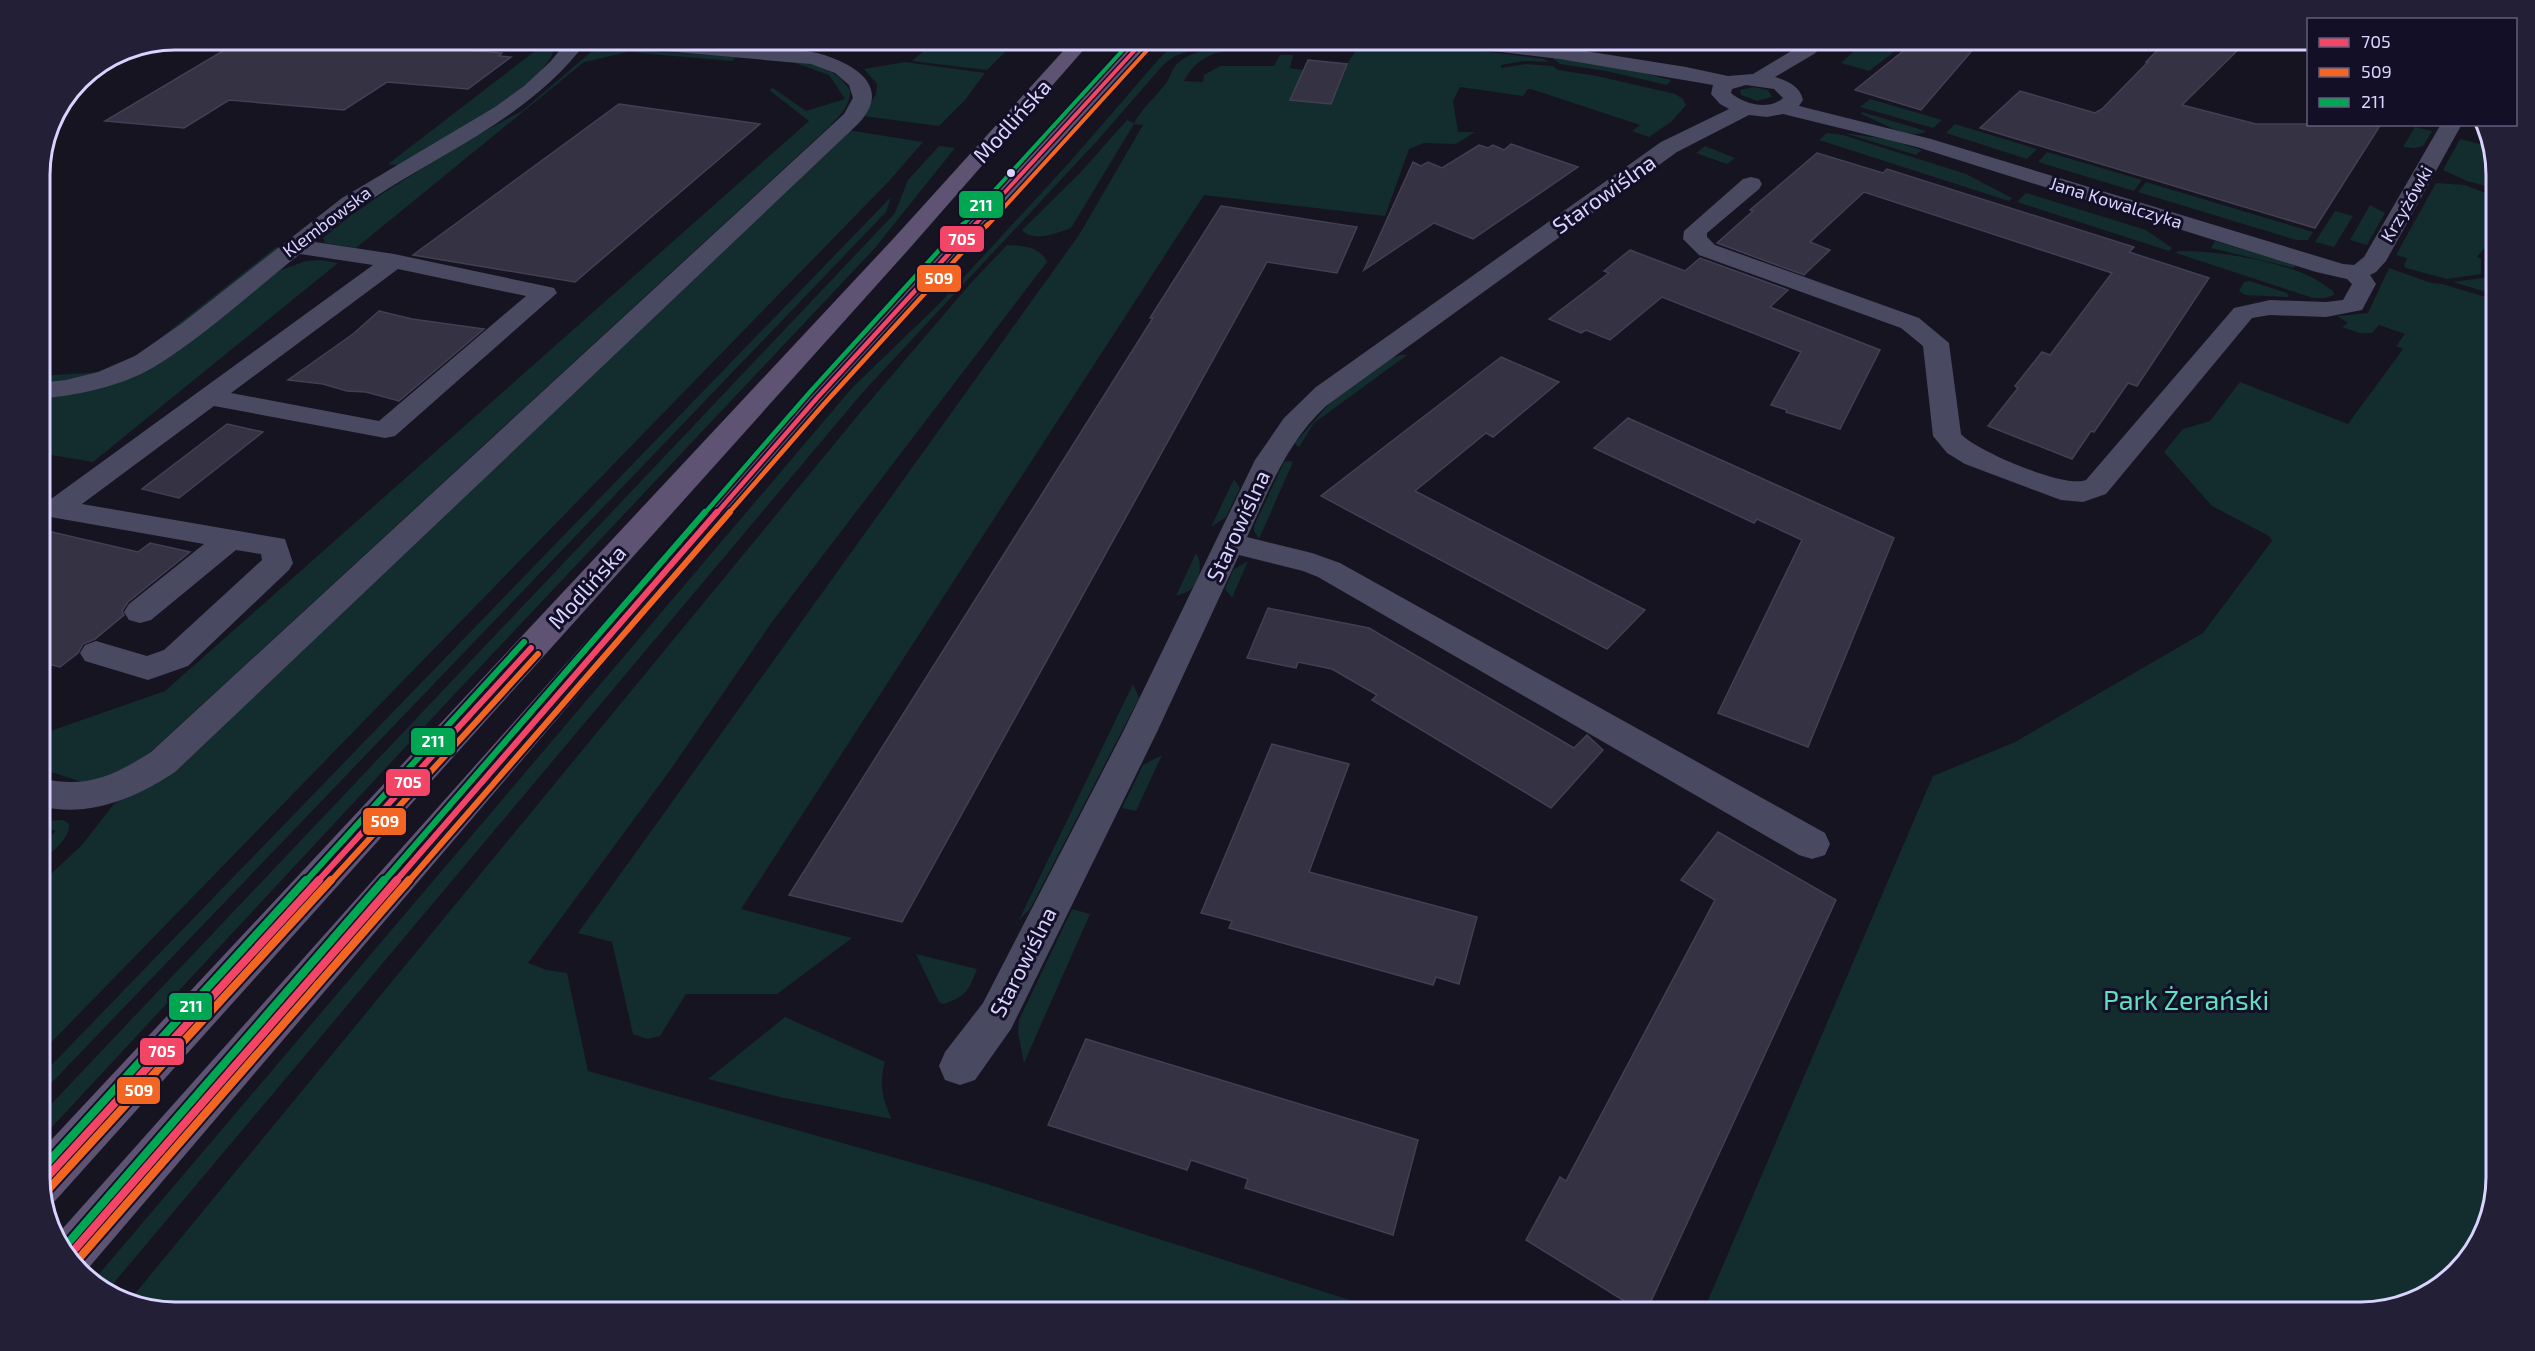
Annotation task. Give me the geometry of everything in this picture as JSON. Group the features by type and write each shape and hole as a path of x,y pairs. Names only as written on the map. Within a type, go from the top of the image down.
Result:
{"main road":[{"name":"Modlińska","path":"50,1174 901,244 1074,50"},
{"name":"Modlińska","path":"74,1250 817,398 1135,50"}],"street":[{"name":"Klembowska","path":"50,390 106,378 144,362 190,329 293,246 377,185 516,102 563,62 571,50"},
{"path":"50,796 88,797 134,780 163,762 858,110 863,98 862,89 847,71 813,58 730,50"},
{"name":"Jana Kowalczyka","path":"1581,50 1656,70 1679,80 1731,96 1760,110 1785,98"},
{"path":"1758,79 1808,50"},
{"path":"1785,98 1805,52"},
{"name":"Jana Kowalczyka","path":"1731,96 1758,79 1785,98 1879,130 2329,269 2354,272"},
{"name":"Starowiślna","path":"960,1066 997,1016 1140,732 1277,445 1312,403 1689,135 1723,123 1731,96"},
{"name":"Krzyżówki","path":"2354,272 2367,269 2374,261 2451,126"},
{"path":"1751,184 1696,231 1695,238 1699,244 1707,250 1910,323 1918,328 1936,344 1947,436 1957,447 1975,458 2061,491 2083,493 2096,487 2243,313 2256,307 2327,310 2353,305 2364,284 2354,272"},
{"path":"209,397 385,430 545,293 394,261 293,246"},
{"path":"50,506 209,397 394,261"},
{"path":"50,507 274,546 278,563 176,658 148,668 96,653"},
{"path":"140,612 230,539"},
{"path":"1230,543 1312,563 1329,570 1812,844"}],"green space":[{"path":"553,50 550,59 536,76 515,93 489,112 400,166 388,164 535,51"},
{"path":"640,50 736,57 732,61 628,52 584,62 356,248 325,243 323,238 391,188 468,140 522,111 591,52"},
{"path":"925,50 1007,50 987,70 912,61"},
{"path":"1168,50 1191,50 1175,56 1164,64 1097,141 863,392 112,1285 98,1275 852,388 940,303 1068,164"},
{"path":"1205,50 1262,50 1226,51 1207,57 1191,70 1184,81 1203,82 1204,75 1220,66 1274,66 1280,55 1293,55 1290,68 1303,70 1291,100 1331,104 1347,64 1355,52 1348,50 1466,50 1544,59 1549,62 1524,61 1501,65 1501,68 1526,64 1553,66 1558,70 1597,76 1675,94 1683,99 1686,105 1671,122 1649,137 1632,131 1640,125 1531,89 1528,89 1523,96 1460,87 1453,101 1458,132 1475,132 1456,144 1424,143 1409,149 1385,216 1204,195 741,909 852,938 777,994 686,994 660,1036 647,1039 633,1034 612,942 578,933 1079,235 1143,125 1134,124 1071,228 1039,236 1032,236 1022,230 1080,173 1127,120 1134,123 1165,84 1176,65 1187,57"},
{"path":"1855,50 1895,51 1869,71 1841,63"},
{"path":"1550,56 1632,70 1671,80 1667,85 1606,71 1560,64"},
{"path":"765,58 812,64 833,73 850,90 844,110 829,127 144,758 124,771 88,784 50,772 50,731 165,691 809,121 769,90 773,88 806,111 845,99 829,75 795,63 762,60"},
{"path":"905,62 985,73 965,100 939,126 863,116 876,94 877,84 864,69"},
{"path":"1753,87 1768,90 1772,97 1757,101 1741,95 1740,90"},
{"path":"1870,99 1942,120 1933,128 1860,107"},
{"path":"1862,112 1926,131 1919,134 1902,132 1861,114"},
{"path":"1955,124 2037,149 2027,159 1946,133"},
{"path":"2415,127 2432,131 2423,146 2403,147"},
{"path":"847,130 923,142 890,180 50,1044 50,875 82,845 113,805 127,796"},
{"path":"1827,133 1843,135 1966,174 2012,198 2009,201 1819,140"},
{"path":"1844,133 1887,139 1922,150 1916,155"},
{"path":"2460,139 2482,144 2485,186 2443,170"},
{"path":"939,146 955,148 875,248 450,699 50,1129 50,1105 895,213 908,180"},
{"path":"1705,146 1735,158 1727,164 1696,153"},
{"path":"2047,152 2142,180 2134,191 2038,162"},
{"path":"2146,182 2313,232 2308,240 2296,240 2138,192"},
{"path":"2436,183 2465,185 2485,193 2485,247 2477,257 2481,259 2481,274 2447,279 2406,268 2404,266 2407,258 2396,255"},
{"path":"2026,193 2146,230 2172,248 2169,251 2017,202"},
{"path":"891,197 886,212 50,1085 50,1067"},
{"path":"2370,205 2385,213 2367,245 2350,240"},
{"path":"2335,211 2353,216 2334,247 2315,242"},
{"path":"2215,241 2295,265 2294,268 2211,248"},
{"path":"1007,245 1035,250 1047,262 772,622 671,769 528,963 547,970 567,973 588,1071 984,1183 1356,1302 175,1302 134,1294 864,408 970,284"},
{"path":"276,247 281,248 158,348 103,372 145,350"},
{"path":"2178,251 2226,254 2275,264 2305,274 2333,291 2334,295 2313,298 2176,253"},
{"path":"320,260 338,263 93,462 50,455 50,398 105,383 281,270 306,261"},
{"name":"Park Żerański","path":"2389,268 2431,283 2485,297 2486,1176 2479,1217 2464,1246 2443,1270 2416,1289 2393,1297 2360,1302 1707,1302 1933,776 2015,742 2203,633 2272,541 2269,536 2212,506 2164,452 2183,429 2210,421 2240,382 2348,424 2403,349 2396,346 2405,334 2379,325 2372,333 2360,333 2342,327 2348,323 2337,316 2368,313"},
{"path":"2485,278 2485,292 2453,282"},
{"path":"2250,281 2287,293 2289,297 2245,295 2239,291 2244,282"},
{"path":"1407,355 1314,423 1299,447 1297,446 1295,443 1329,404 1391,358"},
{"path":"103,372 50,384 50,375"},
{"path":"1284,462 1293,462 1259,539 1254,526"},
{"path":"1234,479 1240,488 1226,517 1211,527"},
{"path":"1196,553 1200,567 1196,582 1190,590 1176,596"},
{"path":"1248,561 1232,598 1225,589 1233,570"},
{"path":"1133,684 1139,698 1030,909 1019,920"},
{"path":"1162,755 1136,811 1122,808 1143,765"},
{"path":"63,820 69,824 66,835 50,853 50,836 56,831 50,829 50,821"},
{"path":"1072,909 1090,914 1024,1063 1018,1032 1019,1020"},
{"path":"916,954 977,969 966,992 957,999 943,1004 939,1002"},
{"path":"785,1017 885,1062 882,1091 892,1119 780,1097 708,1079"}],"building":[{"path":"224,50 465,50 502,53 499,56 511,57 468,89 387,82 344,110 229,100 184,128 105,121"},
{"path":"1904,50 1973,50 1921,110 1855,90"},
{"path":"2157,50 2238,50 2182,105 2256,124 2380,126 2315,228 1980,128 2020,91 2095,113 2102,109 2148,62 2146,62"},
{"path":"1308,60 1347,64 1331,104 1290,100"},
{"path":"619,104 760,124 575,282 413,255"},
{"path":"1511,144 1578,167 1473,239 1434,223 1364,270 1413,162 1421,166 1428,162 1442,168 1479,145 1488,148 1493,145 1504,150"},
{"path":"1817,153 1883,173 1887,169 2134,247 2129,252 2209,278 2137,386 2128,383 2072,459 1988,426 2018,388 2015,386 2042,352 2050,355 2112,273 1864,192 1810,242 1830,250 1804,275 1717,243 1753,211 1750,210"},
{"path":"1221,206 1357,227 1337,273 1267,262 902,922 789,895 1153,318 1150,318"},
{"path":"1630,250 1685,271 1700,258 1788,290 1770,307 1880,350 1840,429 1771,405 1801,352 1662,297 1610,340 1586,330 1581,333 1549,319 1609,273 1604,271"},
{"path":"379,311 412,319 484,329 399,401 366,392 347,391 323,384 288,380 353,334"},
{"path":"1501,357 1559,382 1493,437 1486,433 1415,491 1645,610 1607,649 1321,496"},
{"path":"1628,418 1894,538 1808,747 1718,713 1802,540 1757,519 1754,523 1594,448"},
{"path":"227,424 263,432 179,498 142,489"},
{"path":"50,532 138,552 150,543 190,552 128,602 122,611 124,615 95,639 83,644 78,653 60,667 50,665"},
{"path":"1268,608 1369,628 1574,748 1587,735 1603,750 1551,808 1372,700 1377,695 1332,669 1298,662 1296,668 1247,658"},
{"path":"1272,744 1349,764 1309,872 1477,917 1459,984 1436,977 1433,985 1229,928 1232,921 1201,913"},
{"path":"1718,832 1836,900 1651,1302 1626,1302 1526,1240 1560,1177 1566,1181 1715,900 1681,880"},
{"path":"1086,1039 1418,1140 1393,1235 1245,1188 1248,1179 1191,1160 1187,1170 1048,1125"}],"transit line":[{"name":"211","path":"69,1242 810,392 1123,50"},
{"name":"705","path":"74,1250 817,398 1135,50"},
{"name":"509","path":"80,1257 824,404 1147,50"},
{"name":"211","path":"50,1160 524,642"},
{"name":"705","path":"50,1174 531,648"},
{"name":"509","path":"50,1187 538,654"}]}
